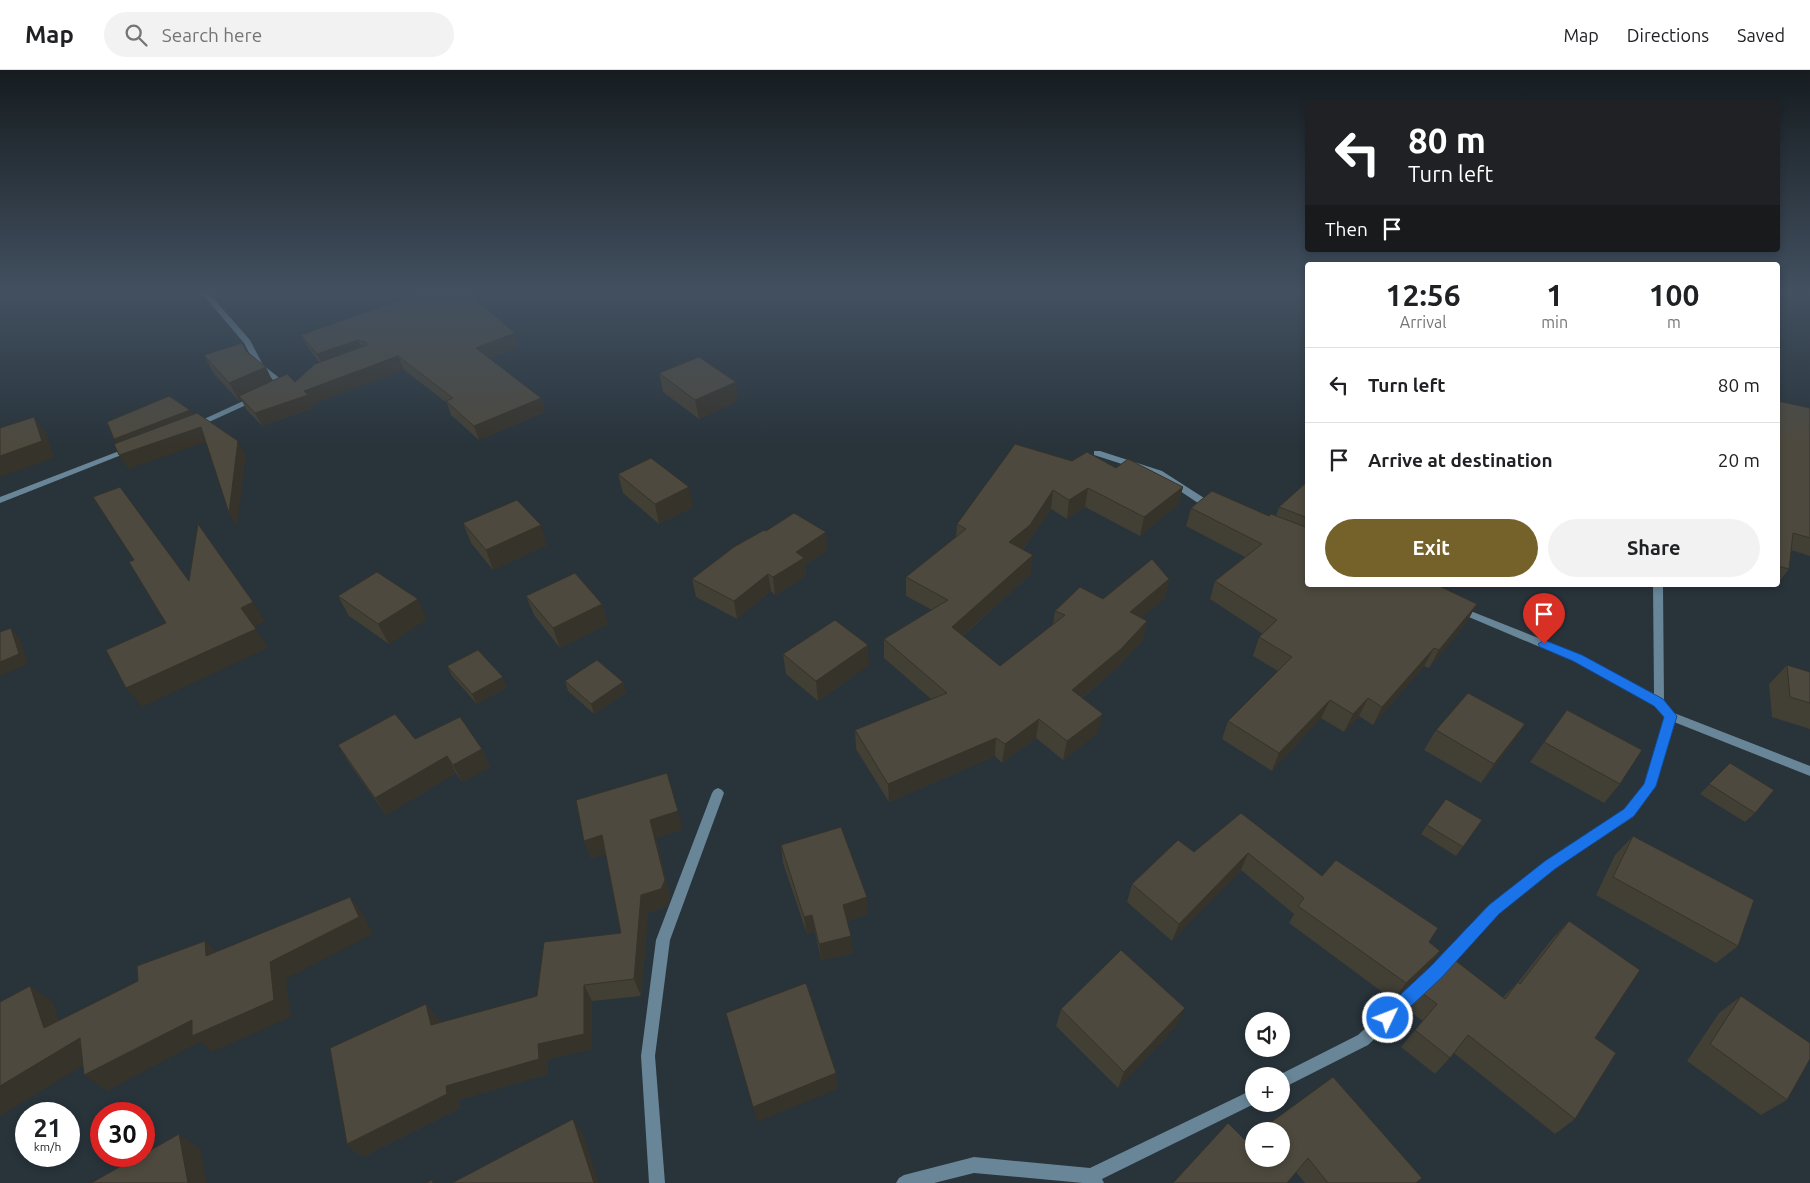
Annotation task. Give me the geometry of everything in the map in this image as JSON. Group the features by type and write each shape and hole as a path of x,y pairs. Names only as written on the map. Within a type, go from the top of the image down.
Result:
{"street":[{"path":"247,342 260,366 280,387 293,382"},
{"path":"185,429 220,416 260,397"},
{"path":"0,500 142,446"},
{"path":"1097,453 1159,473 1201,501 1220,508"},
{"path":"1658,587 1659,702"},
{"path":"1452,606 1578,658 1659,702 1670,716 1810,772"},
{"path":"1290,1077 1363,1040 1437,972 1494,909 1550,865 1629,812 1650,786 1670,716"},
{"path":"657,1183 648,1056 663,940 718,793"},
{"path":"904,1183 974,1165 1093,1180 1245,1101"}],"building":[{"path":"307,342 352,342 317,354"},
{"path":"366,342 492,342 476,348 541,398 474,426 446,401 453,398 398,356 304,391 308,395 255,413 239,396 287,374 295,382 315,364 367,345"},
{"path":"242,343 246,351 266,367 229,383 204,355"},
{"path":"699,357 736,382 695,400 659,373"},
{"path":"169,396 190,410 114,439 107,422"},
{"path":"1780,401 1810,408 1810,538 1793,533 1789,569 1780,567"},
{"path":"197,413 238,441 229,513 201,427 119,455 114,444"},
{"path":"34,417 42,441 0,456 0,428"},
{"path":"1015,444 1072,461 1087,452 1116,468 1128,459 1183,487 1144,517 1088,488 1069,500 1053,490 1030,525 1009,542 1033,555 952,627 1000,666 1065,615 1055,611 1080,587 1103,599 1152,559 1169,579 1130,612 1147,621 1121,649 1072,690 1103,714 1067,741 1039,719 1005,744 996,738 888,784 855,730 947,693 884,639 948,600 906,577 966,529 957,524"},
{"path":"651,458 689,487 655,504 618,474"},
{"path":"1305,484 1305,517 1279,507"},
{"path":"120,487 189,581 198,524 253,602 241,608 256,629 126,688 106,650 166,623 129,562 134,560 93,497"},
{"path":"1212,491 1269,516 1271,514 1305,527 1305,587 1441,587 1477,604 1439,650 1434,648 1382,707 1368,698 1353,714 1330,700 1279,753 1228,721 1292,657 1259,637 1277,620 1215,581 1262,544 1191,508"},
{"path":"517,500 541,525 486,550 463,523"},
{"path":"794,513 826,532 796,552 804,558 773,577 768,574 734,601 692,579 734,547 764,530 766,531"},
{"path":"377,572 418,599 378,624 338,596"},
{"path":"575,573 602,604 553,628 526,596"},
{"path":"835,620 868,645 816,681 783,654"},
{"path":"11,628 19,654 0,662 0,632"},
{"path":"478,650 503,677 472,694 447,666"},
{"path":"597,660 623,682 591,704 565,681"},
{"path":"1787,665 1810,672 1810,703 1790,697"},
{"path":"1468,693 1525,724 1494,764 1436,730"},
{"path":"1567,710 1642,750 1620,784 1544,742"},
{"path":"395,714 415,739 460,717 482,749 453,765 447,756 375,798 338,745"},
{"path":"1730,763 1774,790 1755,813 1709,784"},
{"path":"667,773 678,811 650,820 665,880 661,889 641,895 634,979 584,985 584,1034 538,1044 539,1059 446,1086 447,1094 347,1144 330,1048 426,1004 431,1025 537,996 544,942 621,933 602,835 584,841 576,800"},
{"path":"1446,799 1482,820 1463,847 1427,825"},
{"path":"1241,813 1322,876 1336,860 1438,928 1429,942 1440,951 1406,983 1298,906 1304,898 1248,853 1179,924 1132,884 1178,840 1194,852"},
{"path":"841,827 867,897 843,905 851,936 819,944 812,915 804,917 781,845"},
{"path":"1633,836 1754,900 1738,946 1613,877"},
{"path":"350,897 359,917 270,962 274,1000 192,1036 192,1020 84,1075 80,1038 0,1086 0,1002 30,986 44,1028 138,981 137,966 205,941 206,956"},
{"path":"1569,921 1640,970 1595,1038 1616,1053 1575,1119 1468,1035 1450,1058 1415,1030 1437,1004 1422,993 1456,961 1505,999 1518,982 1520,984"},
{"path":"1121,950 1185,1008 1124,1072 1061,1009"},
{"path":"806,983 836,1073 753,1107 726,1013"},
{"path":"1741,996 1810,1043 1810,1059 1787,1100 1710,1044"},
{"path":"1333,1077 1422,1178 1416,1183 1328,1183 1308,1158 1287,1183 1173,1183 1228,1123 1245,1140 1245,1167 1290,1167 1290,1122 1271,1122 1285,1112 1290,1112 1290,1108"},
{"path":"573,1119 594,1183 452,1183"},
{"path":"179,1134 188,1183 91,1183 119,1167 155,1167 155,1148"}],"route":[{"path":"1388,1018 1437,972 1494,909 1550,865 1629,812 1650,786 1670,716 1659,702 1578,658 1544,644"}]}
